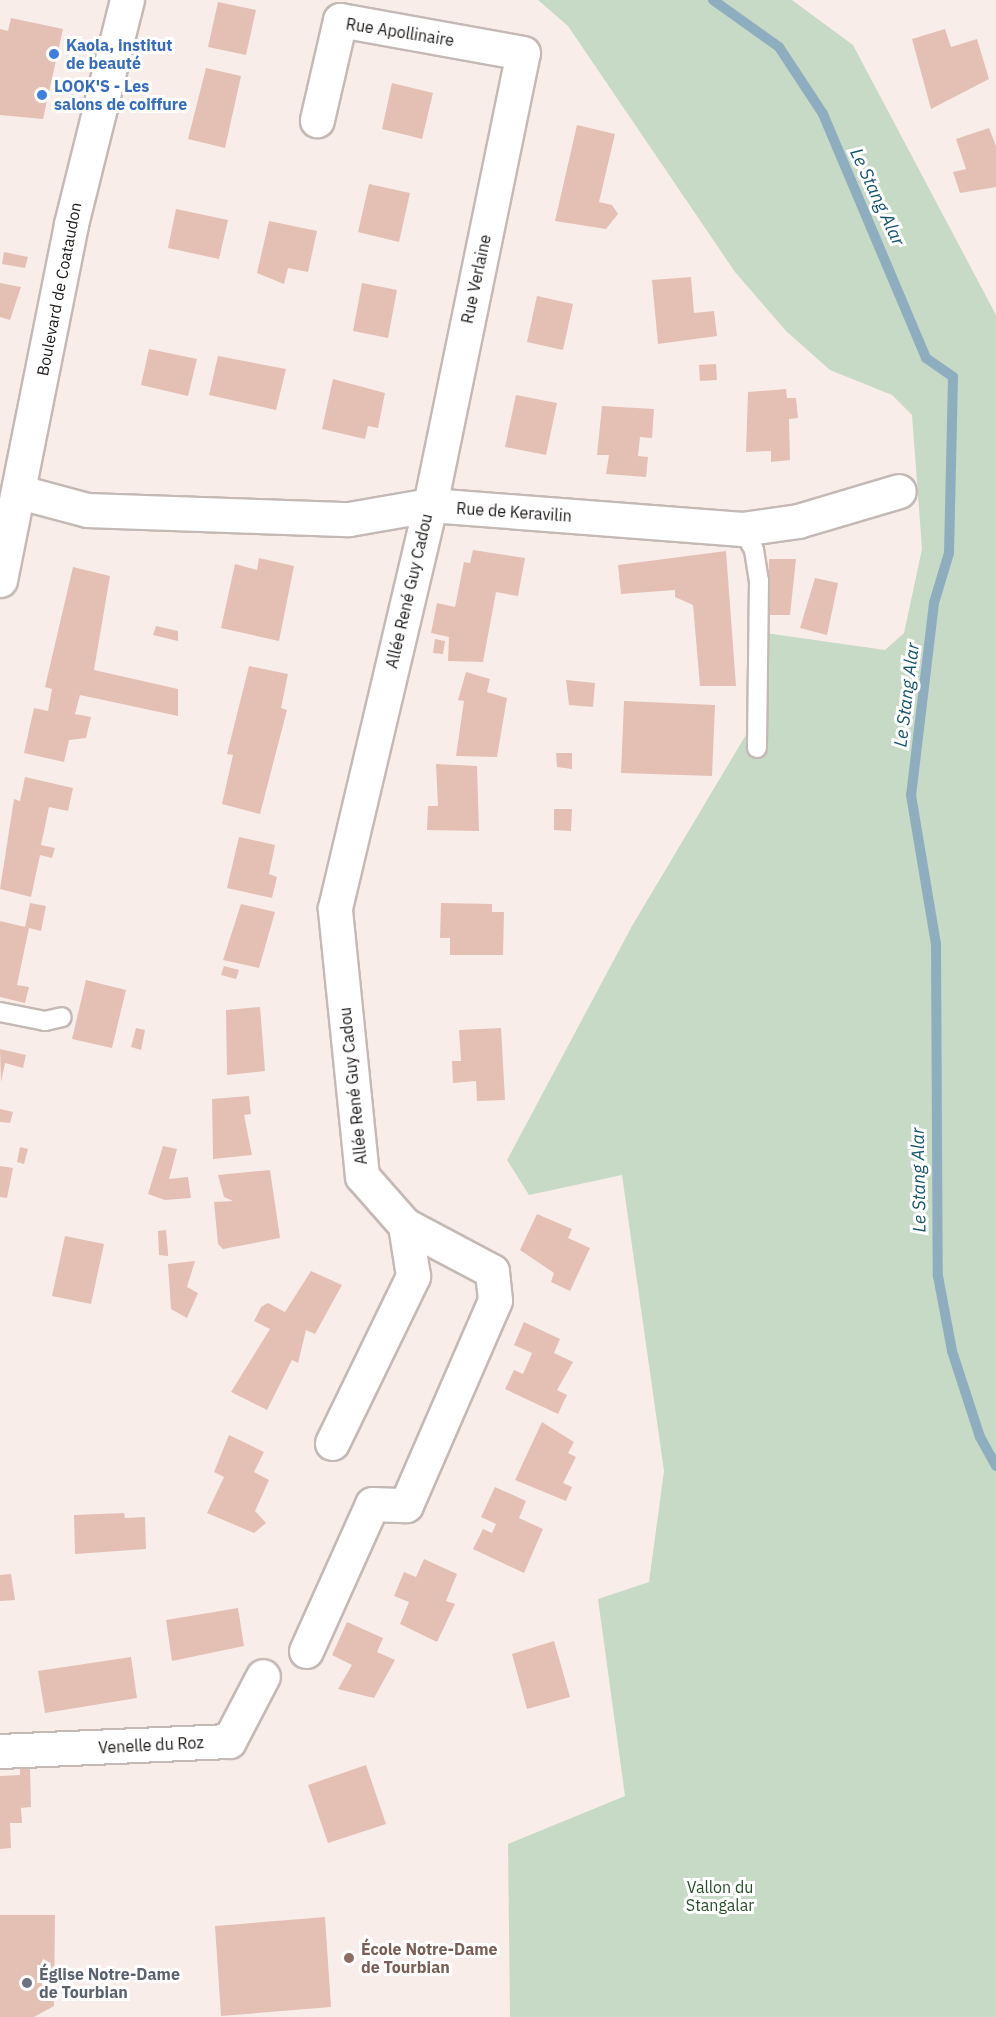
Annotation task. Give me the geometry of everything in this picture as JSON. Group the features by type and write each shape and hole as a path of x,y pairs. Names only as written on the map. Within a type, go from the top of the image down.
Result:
{"street":[{"name":"Boulevard de Coataudon","path":"0,580 20,492 71,224 127,0"},
{"name":"Rue Apollinaire","path":"317,120 340,20 523,53"},
{"name":"Rue Verlaine","path":"430,505 523,53"},
{"name":"Rue de Keravilin","path":"20,492 87,510 349,519 430,505 742,530 798,521 899,491"},
{"name":"Allée René Guy Cadou","path":"306,1651 372,1504 406,1505 495,1300 492,1271 405,1224 363,1176 335,908 430,505"},
{"path":"332,1443 413,1276 405,1224"},
{"name":"Venelle du Roz","path":"0,1751 229,1741 263,1676"}],"lane":[{"path":"742,530 759,581 757,748"},
{"path":"0,1012 45,1021 62,1017"}],"green space":[{"name":"Vallon du Stangalar","path":"538,0 792,0 853,45 996,315 996,2017 510,2017 508,1844 625,1796 598,1599 649,1582 664,1471 622,1175 529,1195 507,1160 632,926 750,728 751,631 885,650 904,633 922,549 912,415 892,395 830,370 786,331 735,272 568,26"}],"building":[{"path":"218,2 256,10 246,55 208,47"},
{"path":"11,18 63,29 43,119 0,115 0,29 8,31"},
{"path":"945,29 951,47 977,39 989,79 931,109 912,39"},
{"path":"206,68 241,76 225,148 188,139"},
{"path":"392,83 433,93 422,139 382,129"},
{"path":"577,125 615,134 599,202 612,205 618,214 606,229 555,221"},
{"path":"989,128 996,146 996,187 960,193 953,172 966,169 956,139"},
{"path":"369,184 410,193 399,242 358,232"},
{"path":"176,209 228,220 219,259 168,248"},
{"path":"269,221 317,231 308,272 288,268 284,284 257,273"},
{"path":"4,252 28,257 25,268 2,264"},
{"path":"691,277 694,313 714,311 717,336 658,344 652,280"},
{"path":"0,283 21,287 10,320 0,317"},
{"path":"362,283 397,290 388,338 353,331"},
{"path":"537,296 573,304 563,350 527,342"},
{"path":"149,349 197,359 188,396 141,385"},
{"path":"218,356 286,369 276,410 209,395"},
{"path":"716,364 717,380 700,381 699,365"},
{"path":"333,379 385,393 378,428 368,426 365,439 322,429"},
{"path":"786,389 787,398 796,398 798,418 789,419 790,460 771,462 771,451 746,452 748,392"},
{"path":"516,395 557,403 546,455 505,447"},
{"path":"602,406 654,409 652,438 640,437 638,456 648,457 646,477 606,474 609,455 597,455"},
{"path":"473,550 525,558 518,596 496,592 483,662 448,661 449,637 431,633 437,603 455,607 464,562 470,563"},
{"path":"726,551 736,686 700,686 693,605 675,597 675,590 621,594 618,565"},
{"path":"259,558 294,566 279,641 221,628 235,564 257,570"},
{"path":"769,559 796,559 790,615 768,615"},
{"path":"73,567 110,576 94,670 178,689 178,716 80,695 75,714 91,717 86,738 69,740 64,762 24,753 34,708 48,711 52,689 45,687"},
{"path":"815,578 838,583 827,635 800,628"},
{"path":"156,626 178,631 178,641 153,635"},
{"path":"435,639 445,641 443,654 433,653"},
{"path":"249,666 288,674 281,708 287,710 260,814 222,804 233,755 227,754"},
{"path":"466,672 490,679 487,692 507,698 497,757 456,756 464,701 458,700"},
{"path":"566,680 595,683 593,707 569,705"},
{"path":"624,701 715,705 712,776 621,773"},
{"path":"556,753 572,753 572,769 557,767"},
{"path":"436,764 477,766 479,831 427,830 428,806 438,806"},
{"path":"25,777 73,788 68,811 49,807 41,845 55,848 52,858 40,855 31,897 0,889 14,799 20,801"},
{"path":"554,809 572,809 571,831 554,830"},
{"path":"239,837 275,845 269,874 277,877 272,898 227,888"},
{"path":"30,903 46,906 41,931 29,928 17,985 29,987 25,1003 0,997 0,921 25,927"},
{"path":"441,903 492,904 492,912 504,912 503,955 450,955 450,938 440,938"},
{"path":"241,904 275,912 259,968 223,960"},
{"path":"224,966 239,970 236,979 221,975"},
{"path":"86,980 126,990 112,1048 72,1039"},
{"path":"260,1007 265,1071 227,1075 226,1010"},
{"path":"136,1028 145,1030 141,1050 131,1047"},
{"path":"501,1028 505,1100 477,1101 476,1081 453,1083 452,1061 461,1061 459,1030"},
{"path":"0,1049 26,1055 23,1068 5,1063 1,1082"},
{"path":"249,1096 251,1114 244,1115 252,1155 213,1159 212,1099"},
{"path":"0,1109 13,1112 10,1123 0,1122"},
{"path":"163,1146 177,1149 169,1179 188,1177 191,1198 165,1200 148,1194"},
{"path":"20,1147 28,1149 24,1164 17,1162"},
{"path":"0,1166 13,1168 7,1198 0,1197"},
{"path":"270,1170 280,1238 223,1249 218,1244 214,1202 233,1201 224,1197 218,1175"},
{"path":"537,1214 572,1229 568,1238 590,1248 570,1291 551,1282 554,1273 520,1250"},
{"path":"166,1230 168,1256 159,1255 158,1231"},
{"path":"65,1236 104,1244 91,1304 52,1296"},
{"path":"195,1261 187,1287 198,1293 187,1318 171,1309 168,1264"},
{"path":"311,1271 342,1285 315,1334 306,1330 298,1363 292,1360 267,1410 231,1392 270,1329 254,1321 261,1307 268,1303 285,1312"},
{"path":"524,1322 560,1339 554,1353 573,1362 557,1390 567,1395 558,1414 505,1389 514,1370 523,1374 532,1353 514,1345"},
{"path":"542,1422 574,1442 568,1453 576,1457 563,1483 572,1487 566,1501 515,1480"},
{"path":"229,1435 264,1452 254,1472 269,1480 255,1511 266,1523 254,1533 207,1513 224,1477 214,1472"},
{"path":"495,1487 526,1501 519,1518 543,1529 524,1573 473,1549 483,1529 492,1533 496,1524 481,1517"},
{"path":"124,1513 125,1518 145,1517 146,1549 75,1554 74,1515"},
{"path":"424,1559 457,1574 446,1601 455,1604 437,1642 400,1624 409,1602 394,1596 404,1572 416,1577"},
{"path":"11,1574 15,1600 0,1601 0,1575"},
{"path":"238,1608 244,1646 172,1661 166,1620"},
{"path":"347,1622 383,1638 377,1652 395,1660 374,1698 338,1689 352,1665 332,1655"},
{"path":"554,1641 570,1697 527,1709 512,1654"},
{"path":"131,1657 137,1698 45,1713 38,1671"},
{"path":"366,1765 386,1824 328,1843 308,1785"},
{"path":"20,1766 30,1766 31,1807 21,1808 22,1823 10,1823 11,1848 0,1849 0,1776 20,1775"},
{"name":"Église Notre-Dame de Tourbian","path":"0,1915 55,1915 54,2006 34,2017 0,2017"},
{"path":"325,1917 331,2007 221,2016 215,1926"}],"waterway":[{"name":"Le Stang Alar","path":"713,0 779,47 823,114 926,358 953,377 949,553 934,603 911,795 936,944 938,1276 952,1351 980,1437 996,1466"}],"place":[{"name":"Kaola, institut de beauté","path":"54,54"},
{"name":"LOOK'S - Les salons de coiffure","path":"42,95"},
{"name":"École Notre-Dame de Tourbian","path":"349,1958"},
{"name":"Église Notre-Dame de Tourbian","path":"27,1983"}]}
